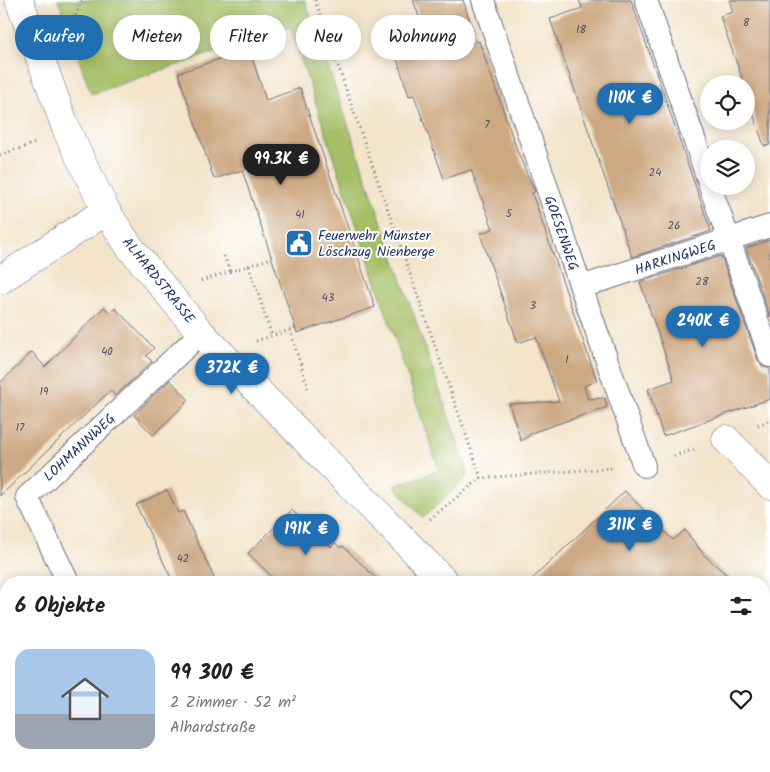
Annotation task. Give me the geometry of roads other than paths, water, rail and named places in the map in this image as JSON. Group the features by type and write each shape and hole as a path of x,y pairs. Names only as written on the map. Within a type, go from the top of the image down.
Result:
{"street":[{"name":"ALHARDSTRASSE","path":"19,0 67,131 106,211 129,246 201,333 439,576"},
{"path":"0,280 106,211"},
{"path":"726,439 770,485"}],"lane":[{"name":"GOESENWEG","path":"483,0 644,466"},
{"path":"646,0 700,156"},
{"path":"713,195 770,356"},
{"name":"HARKINGWEG","path":"581,288 770,226"},
{"name":"LOHMANNWEG","path":"65,576 27,496 201,333"}],"place":[{"name":"Feuerwehr Münster Löschzug Nienberge","path":"299,243"}]}
